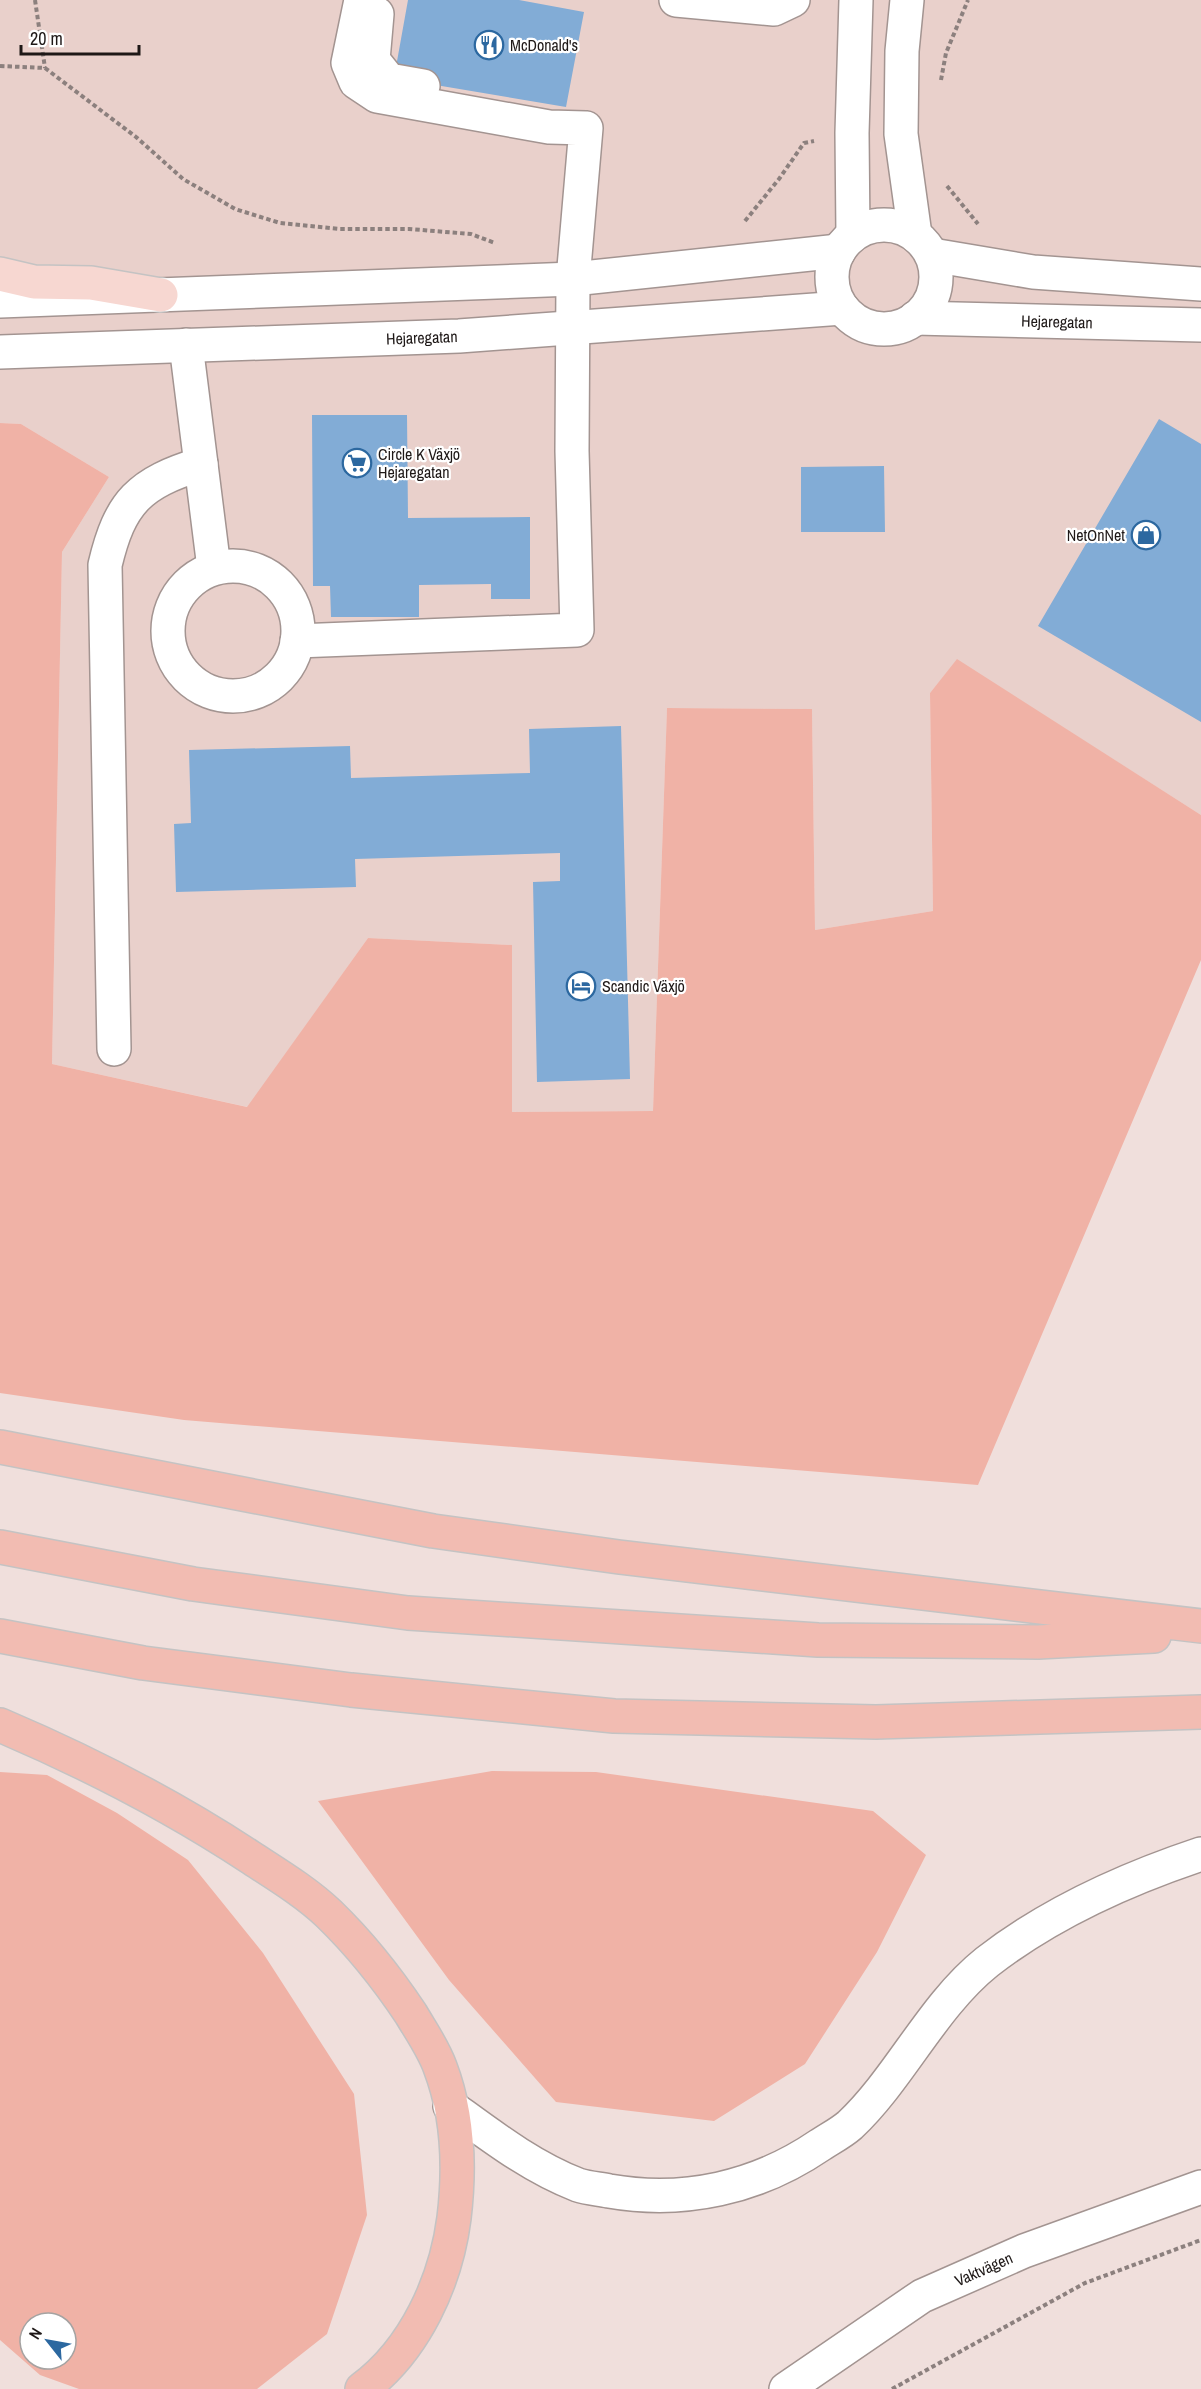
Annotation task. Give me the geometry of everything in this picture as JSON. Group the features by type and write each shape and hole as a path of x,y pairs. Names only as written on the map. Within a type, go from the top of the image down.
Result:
{"highway":[{"path":"0,1447 433,1531 619,1557 1201,1626"},
{"path":"0,1547 193,1584 408,1613 818,1640 1038,1642 1201,1634"},
{"path":"0,1636 143,1663 200,1671 351,1690 614,1716 876,1722 1201,1712"},
{"path":"0,1725 140,1790 199,1824 284,1879 328,1913 388,1979 440,2067 456,2141 457,2175 451,2241 442,2275 430,2304 401,2348 362,2389"}],"main road":[{"path":"0,274 34,282 92,282 161,295"}],"street":[{"path":"297,641 577,630 572,451 573,279 586,128 549,128 377,96 356,82 348,63 361,0"},
{"path":"379,0 374,29 373,60 388,80 562,112"},
{"path":"676,0 774,9 793,0"},
{"path":"856,0 846,243 832,274 833,286 842,308 859,322 880,328 902,326 915,318 929,303 935,290 936,269 923,245 902,134 902,51 907,0"},
{"path":"0,301 573,279 846,243 874,225 884,224 906,229 923,245 1033,272 1201,284"},
{"name":"Hejaregatan","path":"6,355 186,345 459,336 842,308"},
{"name":"Hejaregatan","path":"915,318 1201,325"},
{"path":"186,345 214,568"},
{"path":"114,1049 105,565 113,532 130,505 148,486 168,475 201,464"},
{"path":"231,565 247,567 262,573 276,582 294,609 298,625 297,641 285,669 274,680 247,694 217,694 190,680 172,654 168,632 171,609 188,583 214,568 231,565"},
{"path":"450,2106 513,2151 578,2185 640,2196 702,2194 753,2181 802,2157 849,2125 936,2015 986,1963 1054,1917 1159,1868 1201,1854"},
{"name":"Vaktvägen","path":"786,2389 922,2296 1024,2251 1201,2187"}],"path":[{"path":"35,0 45,68"},
{"path":"940,85 946,53 968,0"},
{"path":"0,66 45,68 136,137 183,179 235,209 280,223 340,229 409,229 471,234 496,244"},
{"path":"739,224 747,220 804,143 852,133"},
{"path":"939,177 976,224 986,227"},
{"path":"892,2389 1085,2283 1201,2240"}],"shaded area":[{"path":"0,0 1201,0 1201,815 957,660 930,693 933,911 815,930 812,709 667,708 653,1111 512,1112 512,945 368,938 248,1107 52,1064 62,552 109,477 21,424 0,423"},
{"path":"0,423 21,424 109,477 62,552 52,1064 247,1107 368,938 512,945 512,1112 653,1111 667,708 812,709 815,930 933,911 930,693 957,659 1201,815 1201,960 978,1485 184,1420 0,1393"},
{"path":"492,1771 596,1772 873,1811 926,1855 877,1952 805,2064 714,2121 556,2102 449,1980 318,1801"},
{"path":"0,1772 47,1775 117,1813 188,1860 263,1953 354,2094 367,2215 327,2334 257,2389 79,2389 40,2375 35,2371 78,2371 78,2311 18,2311 18,2356 0,2340"}],"building":[{"name":"McDonald's","path":"408,0 519,0 584,12 566,107 394,78"},
{"path":"312,415 407,415 408,518 530,517 530,599 491,599 491,584 419,585 419,617 331,617 330,586 313,586"},
{"name":"NetOnNet","path":"1159,419 1201,444 1201,722 1038,626"},
{"path":"884,466 885,532 801,532 801,467"},
{"name":"Scandic Växjö","path":"621,726 630,1079 537,1082 533,882 560,881 560,853 355,859 356,887 176,892 174,824 191,823 189,750 350,746 351,778 530,773 529,729"}],"place":[{"name":"McDonald's","path":"489,45"},
{"name":"Circle K Växjö Hejaregatan","path":"357,463"},
{"name":"NetOnNet","path":"1146,535"},
{"name":"Scandic Växjö","path":"581,986"}]}
